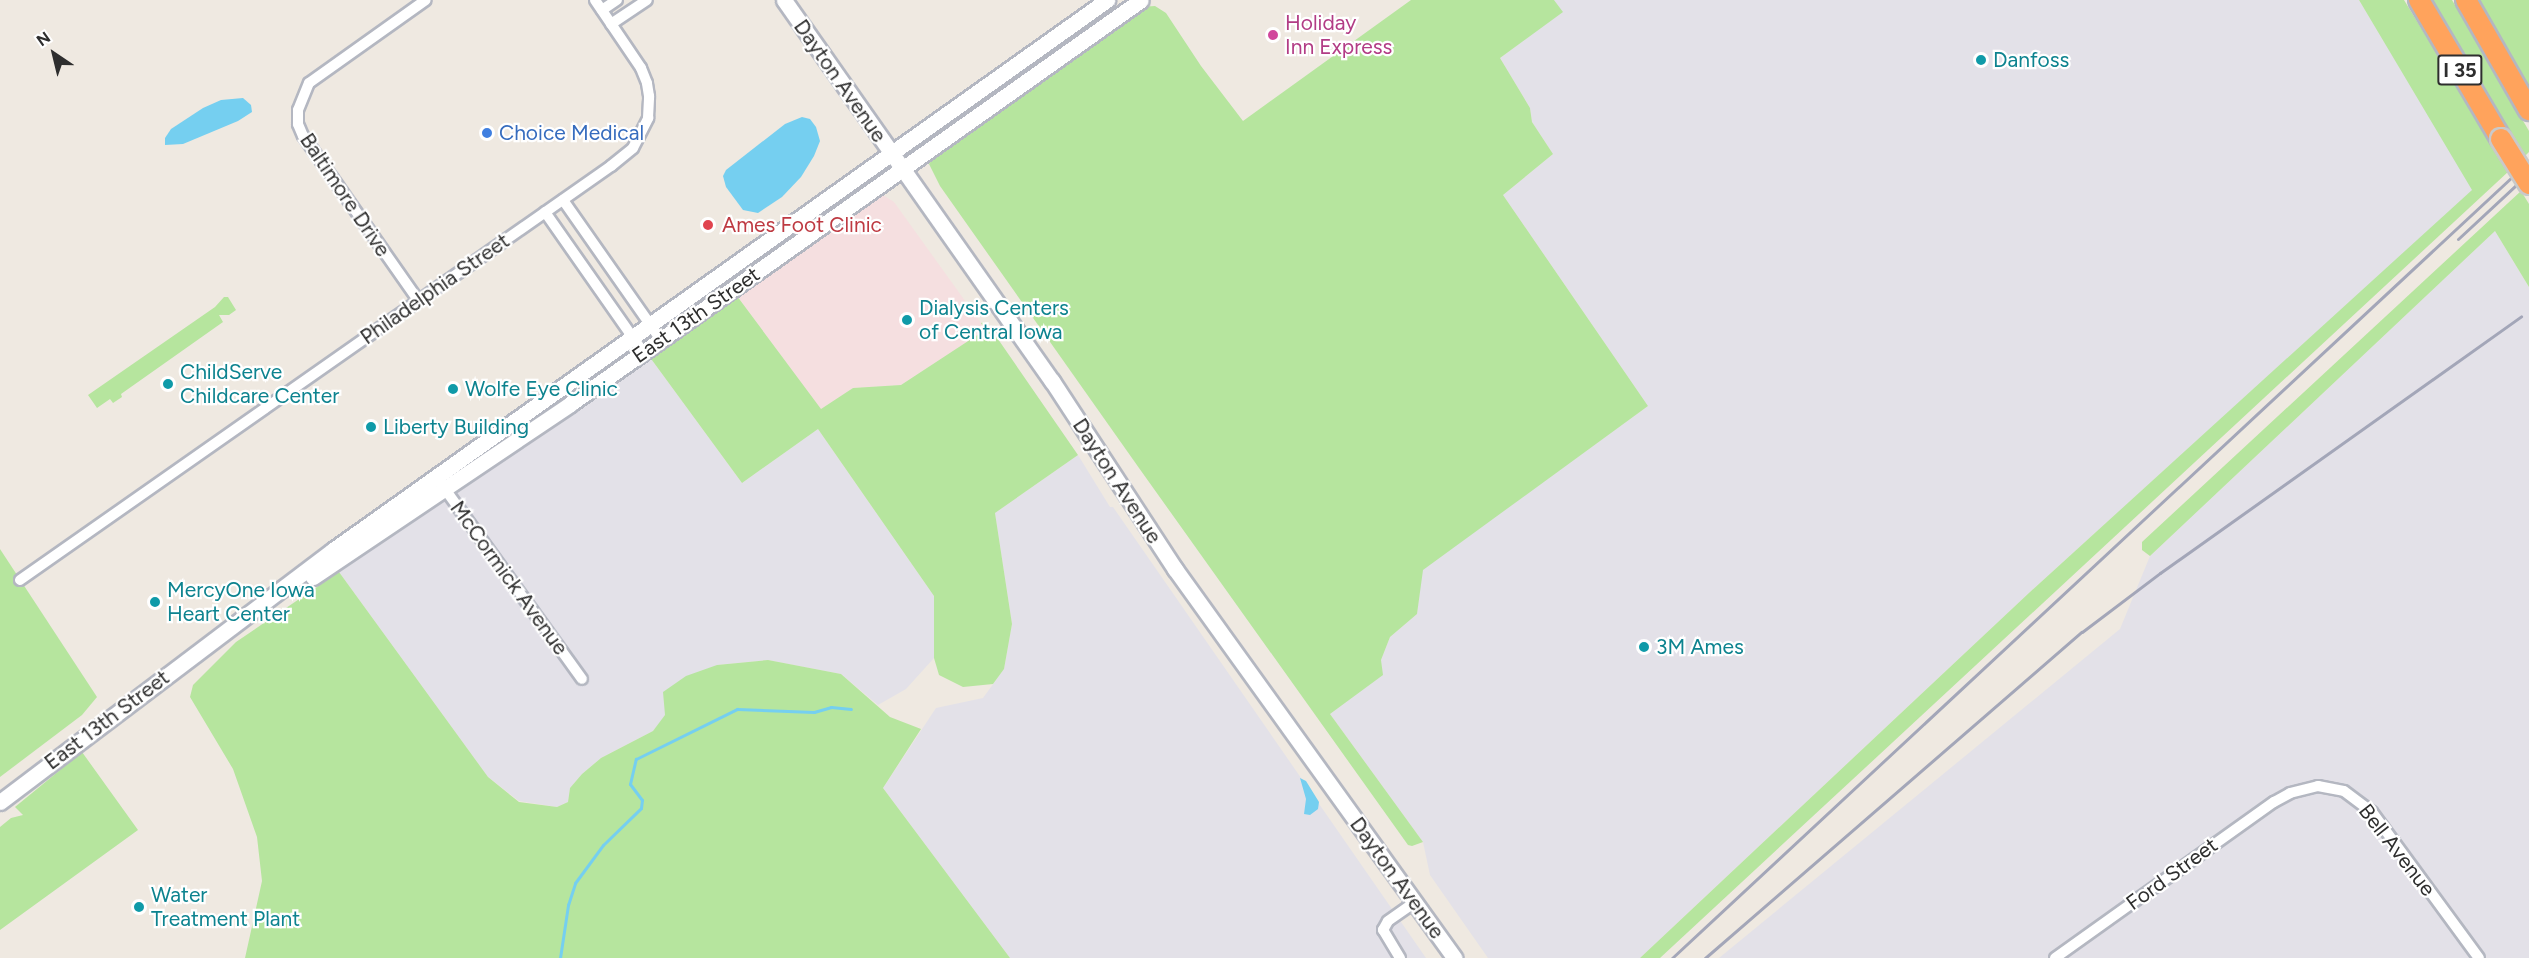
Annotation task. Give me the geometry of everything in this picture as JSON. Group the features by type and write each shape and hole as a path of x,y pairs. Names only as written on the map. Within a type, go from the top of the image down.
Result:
{"highway":[{"name":"I 35","path":"2419,0 2529,184"},
{"name":"I 35","path":"2466,0 2529,110"}],"main road":[{"name":"Dayton Avenue","path":"784,0 1052,381 1175,569 1455,958"},
{"name":"East 13th Street","path":"441,483 633,338 1107,0"},
{"name":"East 13th Street","path":"0,802 215,640 441,483 661,340 1141,0"}],"street":[{"name":"Baltimore Drive","path":"418,300 303,136 298,123 298,110 302,94 315,78 426,0"},
{"name":"Philadelphia Street","path":"20,580 633,148 648,118 649,96 644,75 595,0"},
{"path":"602,10 616,0"},
{"path":"611,24 647,0"},
{"path":"562,200 661,340"},
{"path":"545,212 643,352"},
{"name":"McCormick Avenue","path":"441,483 582,679"},
{"name":"Bell Avenue","path":"2290,793 2312,787 2331,787 2358,800 2392,839 2479,958"},
{"name":"Ford Street","path":"2055,958 2274,802 2290,793"},
{"path":"1400,958 1383,930 1388,921 1414,903"}],"shaded area":[{"path":"1554,0 2359,0 2473,190 2030,592 1640,958 1488,958 1430,875 1423,842 1330,714 1382,675 1381,660 1390,637 1417,614 1422,570 1648,406 1503,195 1553,154 1532,122 1530,108 1500,58 1562,12"},
{"path":"880,193 894,202 986,330 901,385 853,388 821,410 737,296"},
{"path":"2495,231 2529,287 2529,958 1719,958 2120,629 2150,556"},
{"path":"649,356 742,483 818,429 934,596 934,658 906,689 878,705 841,674 768,660 717,665 653,731 601,758 582,774 570,788 568,802 557,807 519,801 488,777 339,572"},
{"path":"1078,455 1110,507 1113,507 1426,958 1010,958 883,788 936,708 983,698 1004,669 1012,624 995,513"}],"green space":[{"path":"1411,0 1554,0 1563,12 1500,58 1530,108 1532,122 1553,154 1503,195 1648,406 1423,570 1417,614 1390,637 1381,660 1383,675 1330,714 1423,842 1412,846 1408,845 1139,468 940,186 929,164 937,152 1140,7 1155,6 1166,13 1201,66 1243,121"},
{"path":"2359,0 2404,0 2509,171 1660,958 1640,958 2030,592 2472,190"},
{"path":"2432,0 2452,0 2529,131 2529,152 2524,157"},
{"path":"2477,0 2529,0 2529,92"},
{"path":"2521,191 2529,204 2529,287 2495,231 2150,556 2142,550 2142,542"},
{"path":"737,296 821,409 853,388 901,385 985,330 981,323 985,322 985,326 991,329 1078,455 995,513 1012,624 1004,669 993,684 963,687 939,675 934,658 934,596 818,429 742,483 649,356"},
{"path":"224,297 228,297 236,310 229,315 219,315 223,322 121,394 122,397 113,403 110,399 97,408 88,395 215,307"},
{"path":"0,549 97,697 82,715 0,777"},
{"path":"339,572 488,777 519,802 557,807 568,802 570,788 601,758 653,731 665,715 663,692 686,676 717,665 768,660 841,674 890,717 921,729 883,788 1010,958 245,958 262,881 257,837 233,769 190,697 193,685 236,642"},
{"path":"82,752 138,830 0,930 0,827 11,818 23,815 15,807"}],"water":[{"path":"243,98 251,105 252,112 238,121 183,144 165,145 165,138 171,129 203,108 221,100"},
{"path":"802,117 810,119 816,127 820,141 801,177 782,197 758,213 743,210 726,187 723,176 726,170 785,124"},
{"path":"1300,778 1306,781 1319,802 1318,809 1310,815 1304,814 1306,799"}],"waterway":[{"path":"560,958 568,905 575,883 603,845 641,808 642,800 630,784 636,759 737,709 814,712 831,707 851,709"}],"railway":[{"path":"1672,958 2529,161"},
{"path":"2458,239 2529,173"},
{"path":"1705,958 2082,632 2160,573 2521,316"}],"place":[{"name":"Holiday Inn Express","path":"1273,35"},
{"name":"Danfoss","path":"1981,60"},
{"name":"Choice Medical","path":"487,133"},
{"name":"Ames Foot Clinic","path":"708,225"},
{"name":"Dialysis Centers of Central Iowa","path":"907,320"},
{"name":"ChildServe Childcare Center","path":"168,384"},
{"name":"Wolfe Eye Clinic","path":"453,389"},
{"name":"Liberty Building","path":"371,427"},
{"name":"MercyOne Iowa Heart Center","path":"155,602"},
{"name":"3M Ames","path":"1644,647"},
{"name":"Water Treatment Plant","path":"139,907"}]}
